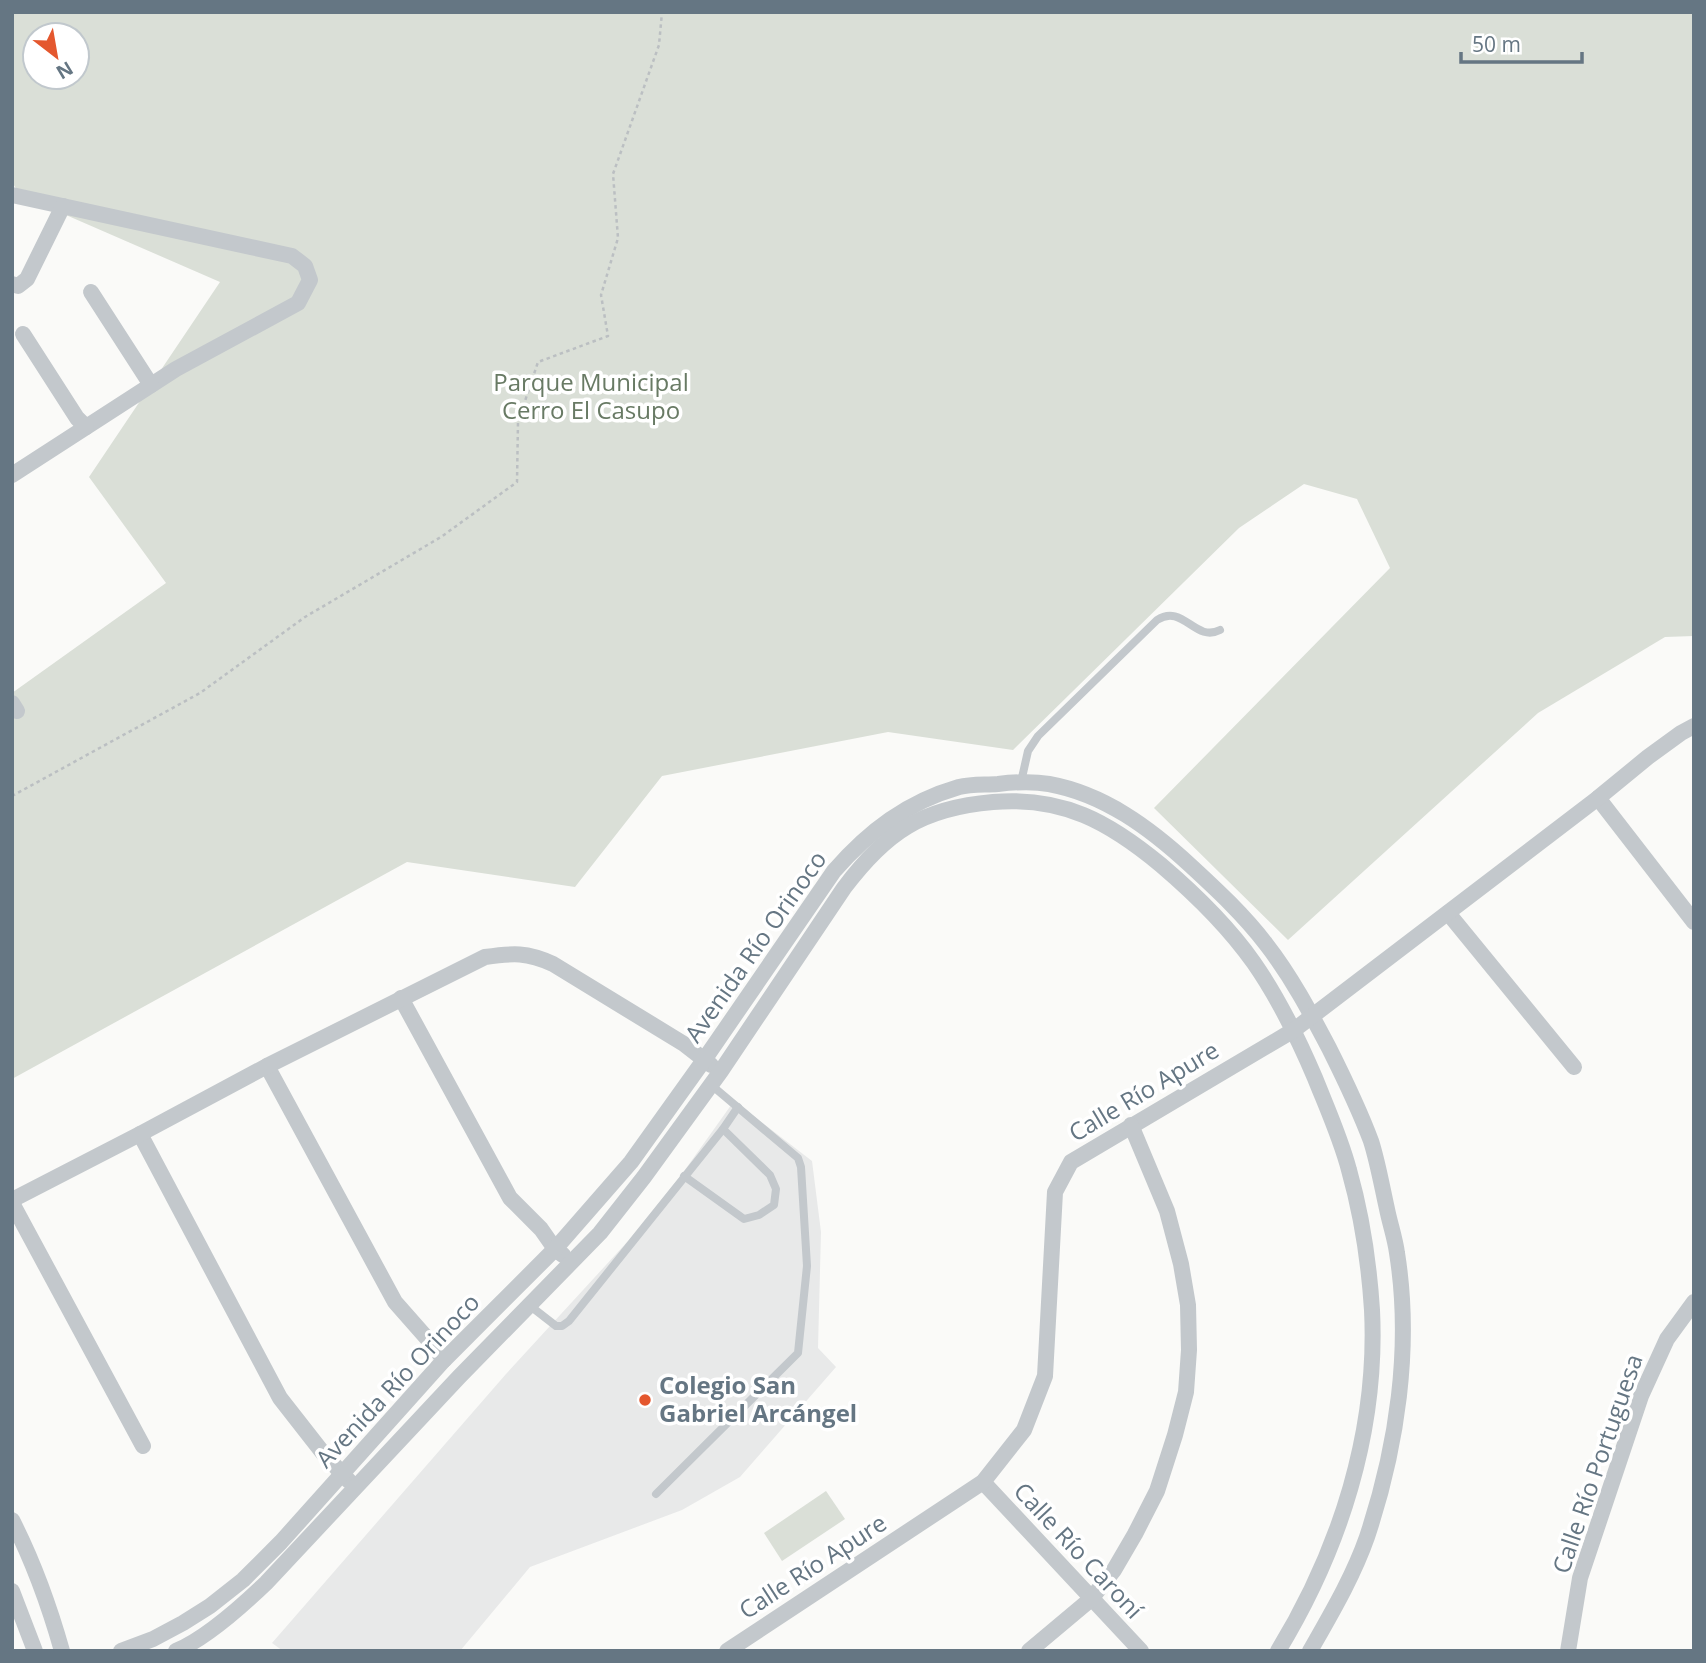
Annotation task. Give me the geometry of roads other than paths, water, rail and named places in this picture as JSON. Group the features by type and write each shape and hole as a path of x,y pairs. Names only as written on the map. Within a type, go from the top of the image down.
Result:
{"street":[{"path":"12,195 292,256 305,266 310,281 298,303 176,369 12,475"},
{"path":"12,284 18,286 27,279 63,206"},
{"path":"91,292 151,385"},
{"path":"23,334 77,418 86,427"},
{"name":"Calle Río Apure","path":"727,1651 983,1482 1024,1430 1045,1376 1055,1192 1071,1162 1294,1030 1648,757 1694,726"},
{"name":"Avenida Río Orinoco","path":"177,1651 241,1606 600,1233 715,1078 837,898 856,859 876,828 911,806 962,787 1021,782 1072,789 1120,811 1184,860 1239,913 1286,971 1350,1089 1371,1143 1397,1252 1402,1300 1401,1373 1389,1460 1366,1538 1341,1598 1310,1651"},
{"path":"1598,798 1694,922"},
{"name":"Avenida Río Orinoco","path":"121,1651 153,1639 183,1623 243,1580 281,1542 444,1360 555,1249 631,1162 834,871 911,823 950,808 1012,800 1064,807 1099,821 1136,845 1192,892 1221,923 1254,963 1294,1030 1349,1169 1364,1237 1372,1311 1366,1418 1339,1527 1313,1590 1278,1651"},
{"path":"1109,828 1120,811"},
{"path":"1448,913 1574,1067"},
{"path":"143,1446 12,1201 267,1066 485,957 512,954 535,956 552,964 684,1044 704,1060 715,1078"},
{"path":"401,999 510,1198 541,1229 555,1249 572,1263"},
{"path":"267,1066 395,1302 444,1360"},
{"path":"1029,1651 1091,1599 1114,1570 1157,1491 1186,1392 1188,1304 1181,1264 1167,1211 1131,1125"},
{"path":"140,1134 280,1398 341,1474 355,1487"},
{"name":"Calle Río Portuguesa","path":"1568,1651 1580,1578 1641,1396 1667,1339 1694,1302"},
{"name":"Calle Río Caroní","path":"983,1482 1141,1651"},
{"path":"12,1520 26,1546 47,1600 62,1651"},
{"path":"12,1591 36,1651"}],"lane":[{"path":"1021,782 1028,751 1038,736 1157,620 1171,615 1205,633 1220,630"},
{"path":"656,1494 798,1353 807,1266 801,1167 794,1153 738,1107 715,1078"},
{"path":"529,1306 556,1326 569,1321 738,1107"},
{"path":"684,1176 744,1219 760,1215 774,1205 776,1189 770,1175 723,1129"}],"place":[{"name":"Colegio San Gabriel Arcángel","path":"645,1400"}],"park label":[{"name":"Parque Municipal Cerro El Casupo","path":"591,397"}]}
